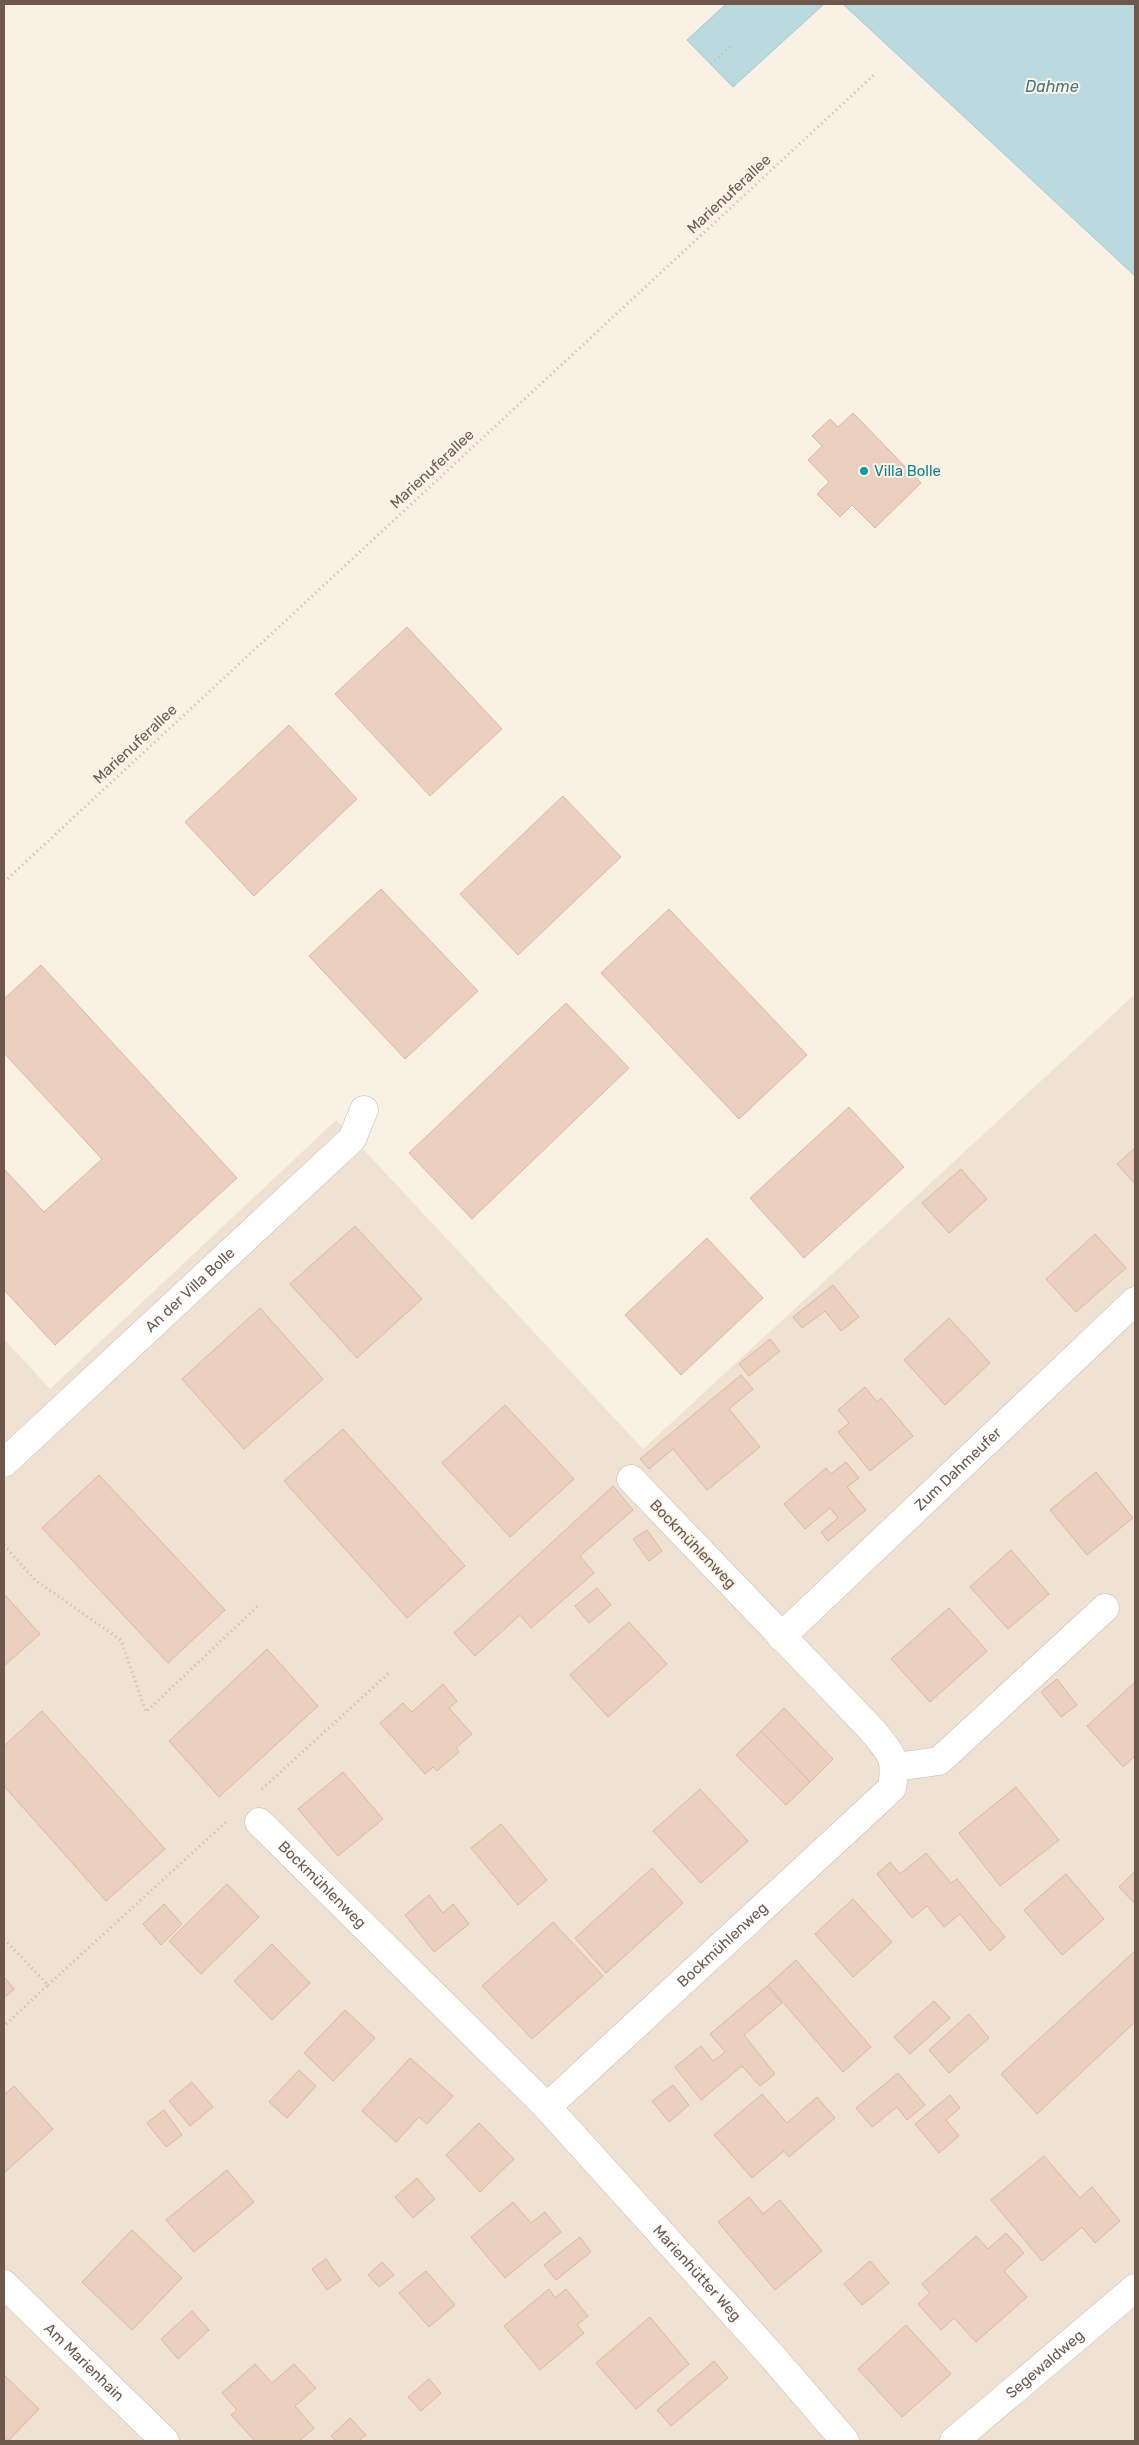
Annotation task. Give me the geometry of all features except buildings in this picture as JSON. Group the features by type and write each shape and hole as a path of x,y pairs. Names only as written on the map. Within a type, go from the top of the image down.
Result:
{"street":[{"name":"An der Villa Bolle","path":"4,1463 352,1138 364,1110"},
{"name":"Zum Dahmeufer","path":"781,1637 1135,1301"},
{"name":"Bockmühlenweg","path":"259,1822 547,2107 892,1788 896,1767 889,1751 872,1730 631,1479"},
{"path":"896,1767 939,1761 1105,1608"},
{"name":"Marienhütter Weg","path":"547,2107 771,2355 845,2441"},
{"name":"Am Marienhain","path":"4,2284 165,2441"},
{"name":"Segewaldweg","path":"954,2441 1135,2288"}],"path":[{"path":"710,64 732,45"},
{"name":"Marienuferallee","path":"4,882 876,73"},
{"path":"4,1546 35,1580 121,1640 146,1712 260,1604"},
{"path":"259,1792 390,1672"},
{"path":"4,2026 230,1819"},
{"path":"4,1939 48,1986"}],"shaded area":[{"path":"1135,994 1135,2441 4,2441 4,1339 50,1389 336,1120 643,1449"}],"water":[{"path":"726,4 824,4 733,87 687,40"},
{"name":"Dahme","path":"843,4 1135,4 1135,276"}],"place":[{"name":"Villa Bolle","path":"864,471"}]}
